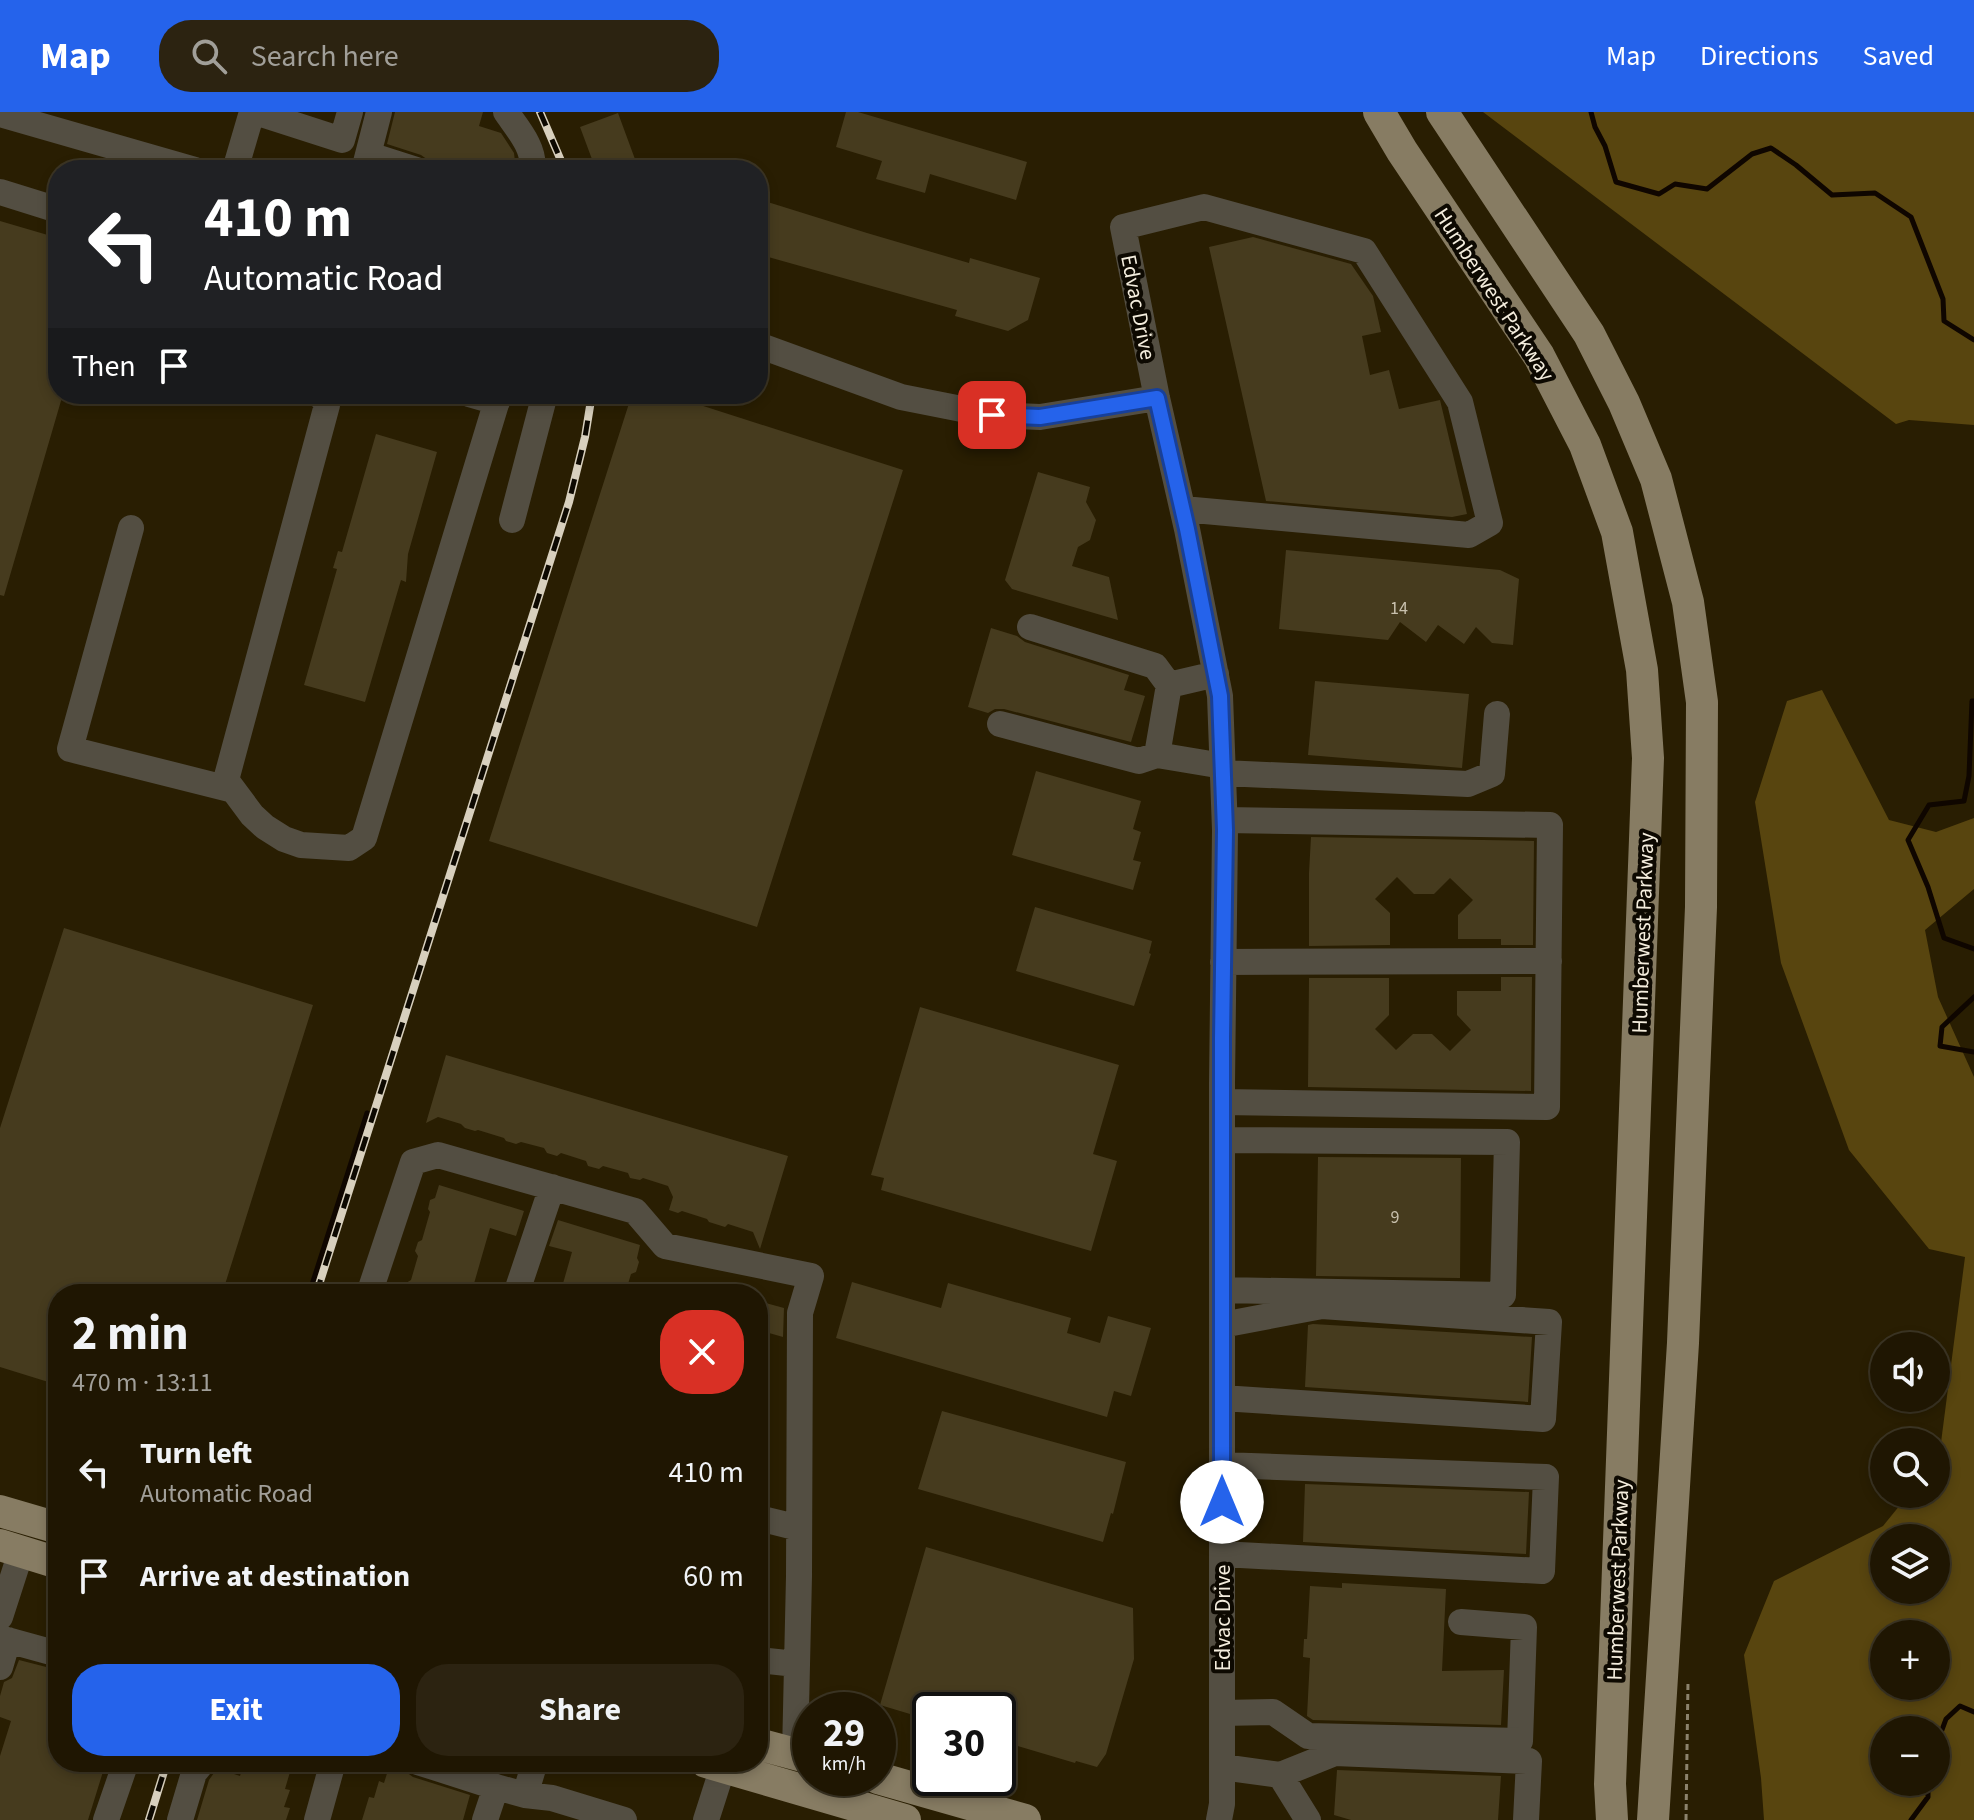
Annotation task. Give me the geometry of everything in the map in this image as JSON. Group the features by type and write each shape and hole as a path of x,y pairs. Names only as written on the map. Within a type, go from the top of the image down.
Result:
{"main road":[{"name":"Humberwest Parkway","path":"1379,112 1539,356 1585,445 1617,532 1642,670 1648,758 1618,1544 1610,1784 1612,1820"},
{"path":"1429,112 1517,227"},
{"path":"1442,112 1565,296 1595,345 1624,403 1656,479 1688,602 1702,702 1701,907 1683,1343 1653,1820"},
{"path":"0,1511 48,1525"},
{"path":"11,1548 48,1560"},
{"path":"768,1747 792,1753"},
{"path":"738,1772 905,1820"},
{"path":"896,1783 1025,1820"}],"street":[{"path":"238,160 254,112 342,140 350,112"},
{"path":"368,160 379,112"},
{"path":"506,112 533,160"},
{"path":"6,114 38,118 124,160"},
{"path":"0,192 48,207"},
{"name":"Edvac Drive","path":"1183,509 1469,535 1490,523 1460,402 1364,251 1204,207 1123,227 1220,696 1225,820 1222,1804 1219,1820"},
{"path":"768,349 901,397 992,415 1040,417 1157,398"},
{"path":"326,404 226,780 252,815 284,839 301,845 349,848 364,838 496,404"},
{"path":"512,520 542,404"},
{"path":"131,528 70,749 233,790"},
{"path":"1030,627 1155,666 1169,685 1157,755"},
{"path":"1169,685 1216,674"},
{"path":"1000,724 1139,761 1157,755 1223,770 1468,784 1492,774 1497,714"},
{"path":"1222,1102 1547,1107 1549,961 1550,825 1225,820"},
{"path":"1223,962 1549,961"},
{"path":"1222,1140 1507,1142 1503,1295 1222,1290"},
{"path":"372,1284 413,1162 438,1155 635,1211 665,1246 811,1276 800,1313 798,1692"},
{"path":"519,1284 552,1187"},
{"path":"1222,1325 1322,1306 1549,1322 1543,1419 1222,1398"},
{"path":"1222,1465 1546,1477 1542,1571 1222,1554"},
{"path":"768,1520 799,1528"},
{"path":"0,1667 11,1548"},
{"path":"1222,1713 1273,1712 1308,1736 1520,1741 1524,1627 1461,1622"},
{"path":"3,1631 48,1650"},
{"path":"768,1661 796,1664"},
{"path":"1222,1767 1280,1775 1335,1753 1529,1761 1526,1820"},
{"path":"106,1820 123,1772"},
{"path":"180,1820 195,1772"},
{"path":"317,1820 330,1772"},
{"path":"449,1772 525,1795 549,1809 624,1820"},
{"path":"525,1795 532,1772"},
{"path":"706,1820 713,1772"},
{"path":"1280,1775 1308,1820"},
{"path":"485,1820 496,1787"}],"path":[{"path":"1686,1820 1688,1680"}],"shaded area":[{"path":"1483,112 1974,112 1974,425 1909,420 1896,424"},
{"path":"1822,690 1889,820 1936,832 1974,818 1974,889 1925,930 1938,997 1974,1077 1974,1820 1764,1820 1744,1655 1774,1581 1870,1533 1870,1604 1950,1604 1950,1524 1885,1524 1898,1508 1950,1508 1950,1428 1943,1428 1945,1412 1950,1412 1950,1373 1965,1257 1929,1249 1849,1150 1781,963 1755,802 1787,701"}],"building":[{"path":"395,112 483,112 479,126 501,133 514,153 515,160 428,160 387,144"},
{"path":"846,112 858,112 1027,162 1016,200 930,174 925,193 876,179 882,161 836,147"},
{"path":"618,113 635,160 592,160 580,127"},
{"path":"768,202 969,263 970,258 1040,278 1028,320 1008,331 955,316 957,310 768,257"},
{"path":"0,221 48,235 48,404 60,404 4,596 0,595"},
{"path":"1253,237 1351,264 1373,296 1381,332 1362,336 1370,375 1389,370 1399,409 1440,400 1467,514 1452,517 1266,501 1209,247"},
{"path":"629,404 697,404 903,470 757,927 489,841"},
{"path":"376,434 437,452 408,554 406,582 401,580 365,702 304,685 337,569 333,568 338,551 342,552"},
{"path":"1038,472 1090,487 1086,502 1096,520 1090,540 1078,547 1072,566 1109,577 1118,620 1012,589 1005,580"},
{"path":"1286,550 1500,570 1519,579 1513,645 1492,643 1476,627 1464,644 1438,625 1426,642 1400,622 1388,640 1279,629"},
{"path":"991,628 1129,675 1124,690 1145,696 1131,742 1004,709 988,713 968,707"},
{"path":"1315,681 1469,694 1462,768 1308,755"},
{"path":"1036,771 1141,801 1133,829 1141,832 1133,860 1141,862 1133,890 1012,855"},
{"path":"1311,837 1534,841 1533,945 1501,945 1501,939 1458,939 1458,915 1473,900 1450,878 1434,894 1414,894 1397,877 1375,899 1390,913 1390,945 1309,946"},
{"path":"1035,907 1152,941 1151,954 1134,1006 1016,971"},
{"path":"64,928 313,1005 225,1284 48,1284 48,1382 0,1367 0,1128"},
{"path":"1501,977 1532,977 1531,1091 1308,1087 1309,978 1389,978 1389,1015 1375,1029 1396,1050 1413,1034 1432,1034 1450,1051 1471,1030 1457,1015 1457,991 1501,991"},
{"path":"920,1007 1119,1065 1093,1154 1117,1161 1091,1251 881,1190 884,1178 871,1175"},
{"path":"446,1055 788,1156 760,1249 753,1232 669,1210 673,1197 668,1186 643,1178 630,1178 628,1173 603,1166 599,1169 588,1166 586,1161 561,1153 557,1156 547,1153 544,1148 521,1142 516,1144 438,1117 426,1123"},
{"path":"1318,1157 1461,1158 1460,1278 1316,1276"},
{"path":"439,1185 524,1211 516,1236 490,1228 474,1284 406,1284 411,1280 418,1256 415,1251 422,1240 430,1200 435,1198"},
{"path":"558,1220 640,1245 639,1262 628,1284 563,1284 572,1252 549,1246"},
{"path":"852,1282 941,1308 948,1283 1071,1318 1067,1333 1100,1343 1108,1316 1151,1328 1131,1396 1114,1391 1107,1417 836,1338"},
{"path":"768,1304 784,1308 783,1337 768,1333"},
{"path":"1308,1325 1532,1337 1528,1402 1305,1387"},
{"path":"942,1411 1126,1462 1103,1542 918,1489"},
{"path":"1305,1484 1529,1492 1526,1554 1303,1542"},
{"path":"926,1547 1133,1608 1134,1659 1106,1754 1097,1767 1016,1745 1016,1692 912,1692 912,1715 896,1710 896,1692 884,1692"},
{"path":"1342,1583 1446,1589 1442,1671 1504,1670 1501,1725 1313,1720 1307,1716 1310,1658 1303,1657 1310,1586 1342,1588"},
{"path":"19,1660 48,1667 48,1772 103,1772 88,1820 0,1820 0,1756 11,1721 0,1717 0,1696 4,1682 12,1678"},
{"path":"1337,1770 1501,1776 1498,1820 1351,1820 1334,1815"},
{"path":"215,1772 240,1776 241,1772 290,1772 285,1789 290,1790 284,1807 290,1808 286,1820 197,1820 209,1780"},
{"path":"387,1772 406,1772 470,1795 463,1820 362,1820 369,1797 374,1798 379,1781 384,1783"}],"waterway":[{"path":"1591,112 1616,182 1659,194 1675,184 1707,189 1752,154 1771,148 1832,195 1875,193 1911,217 1943,299 1944,321 1974,340"},
{"path":"1974,701 1969,776 1964,801 1929,805 1908,840 1928,887 1944,938 1974,949"},
{"path":"1974,997 1942,1027 1940,1046 1974,1052"},
{"path":"312,1284 367,1113"},
{"path":"1949,1716 1960,1706 1974,1712"},
{"path":"1911,1820 1928,1796"}],"railway":[{"path":"540,112 561,160"},
{"path":"319,1284 569,502 590,404"},
{"path":"149,1820 164,1772"}],"route":[{"path":"992,415 1040,417 1157,398 1187,529 1220,696 1225,830 1222,1502"}]}
